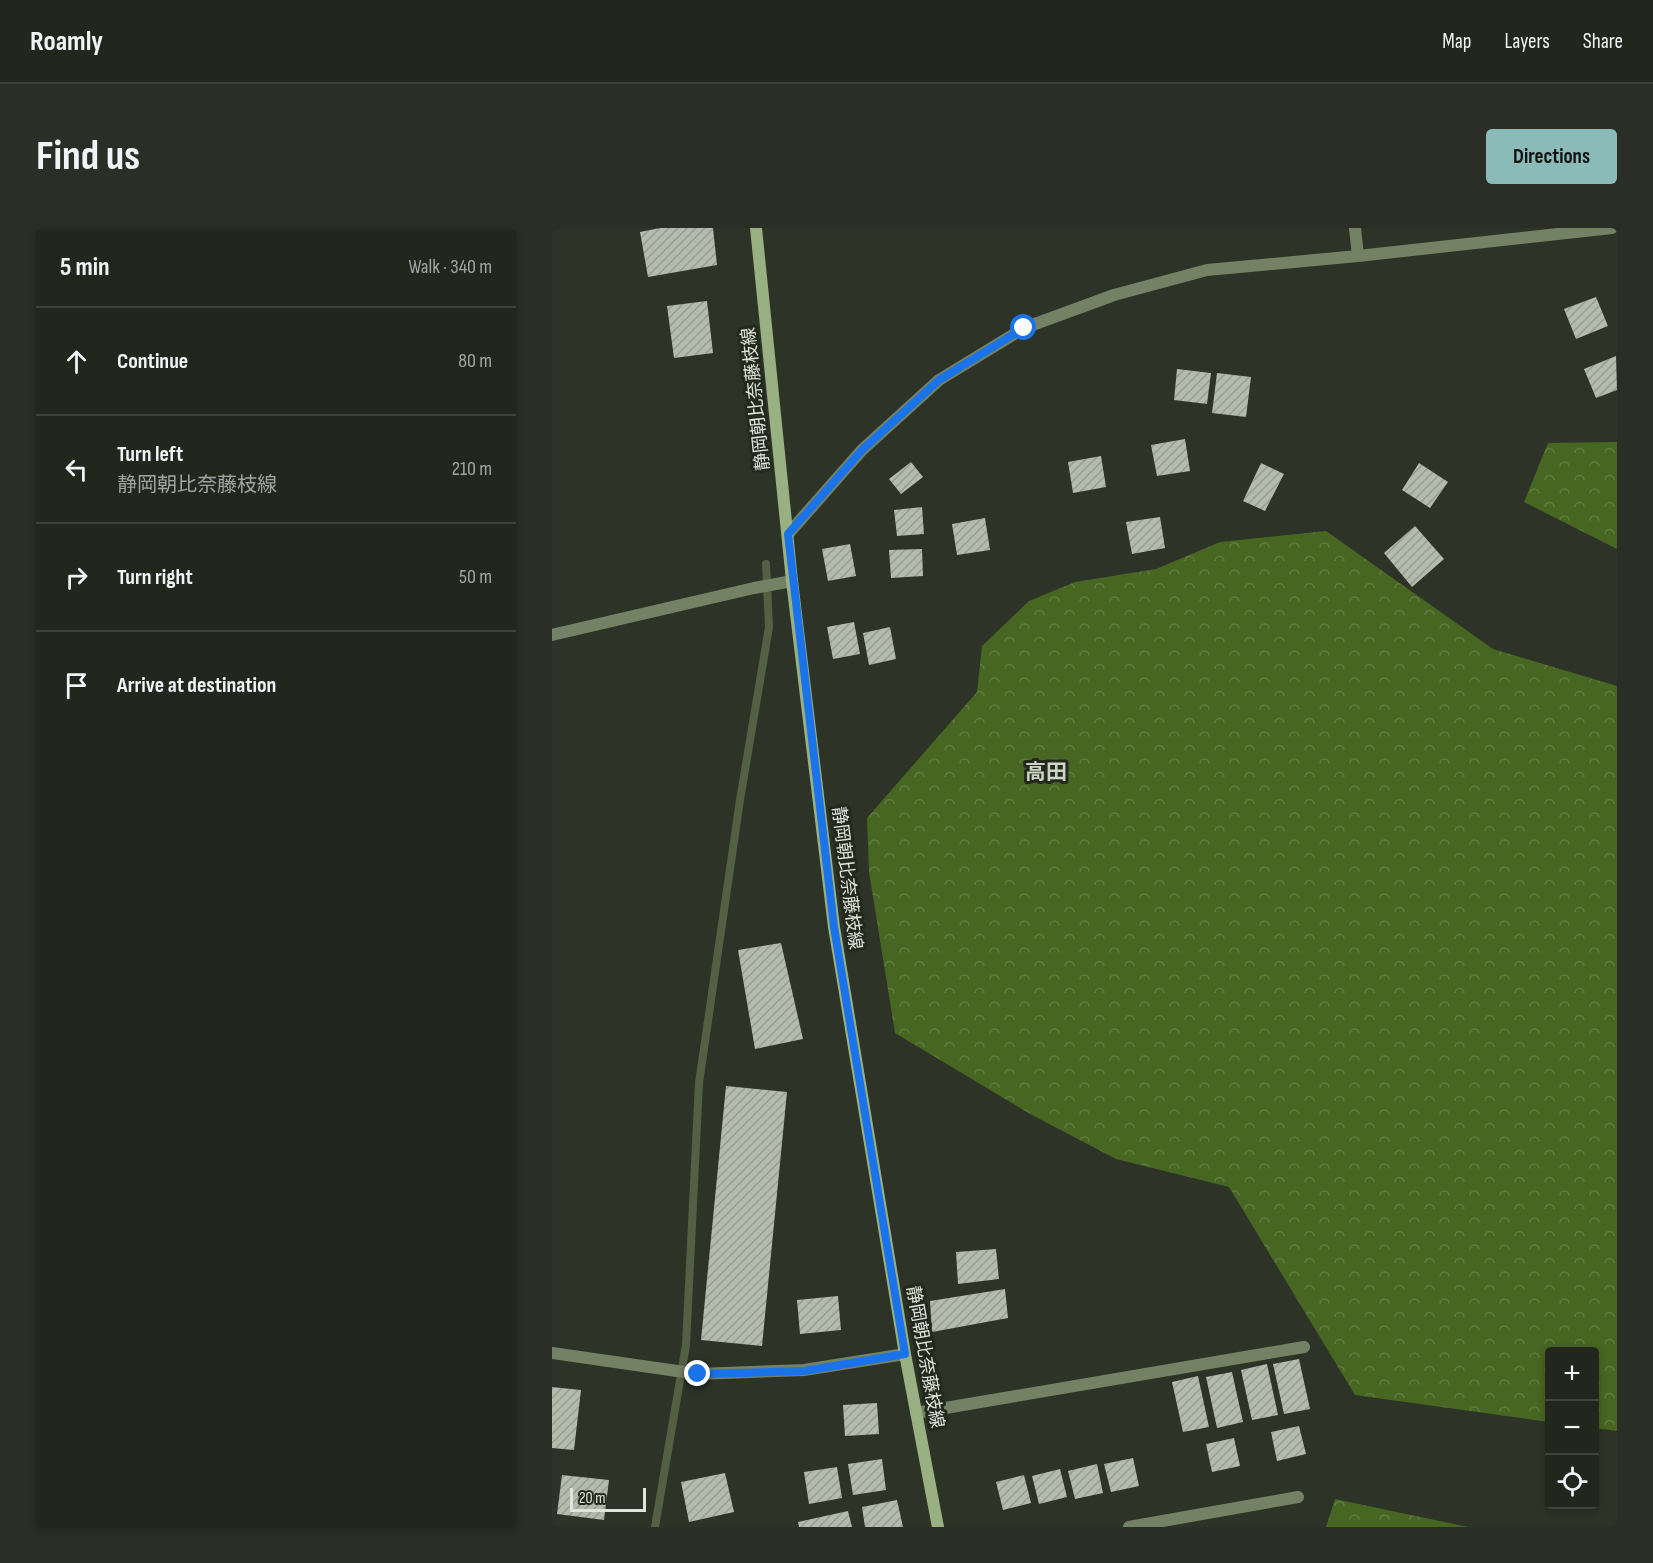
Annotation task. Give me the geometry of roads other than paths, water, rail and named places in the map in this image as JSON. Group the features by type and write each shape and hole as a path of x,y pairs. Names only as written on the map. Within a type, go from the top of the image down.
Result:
{"main road":[{"name":"静岡朝比奈藤枝線","path":"756,228 792,581 834,927 905,1354 938,1527"}],"street":[{"path":"1355,228 1358,256"},
{"path":"788,534 862,450 939,380 1024,328 1114,296 1207,270 1612,228"},
{"path":"552,635 792,581"},
{"path":"916,1413 1304,1347"},
{"path":"552,1353 698,1374 804,1371 905,1354"},
{"path":"1130,1527 1298,1497"}],"waterway":[{"path":"655,1527 686,1345 699,1083 740,800 769,627 766,564"}],"district":[{"name":"高田","path":"1046,772"}]}
